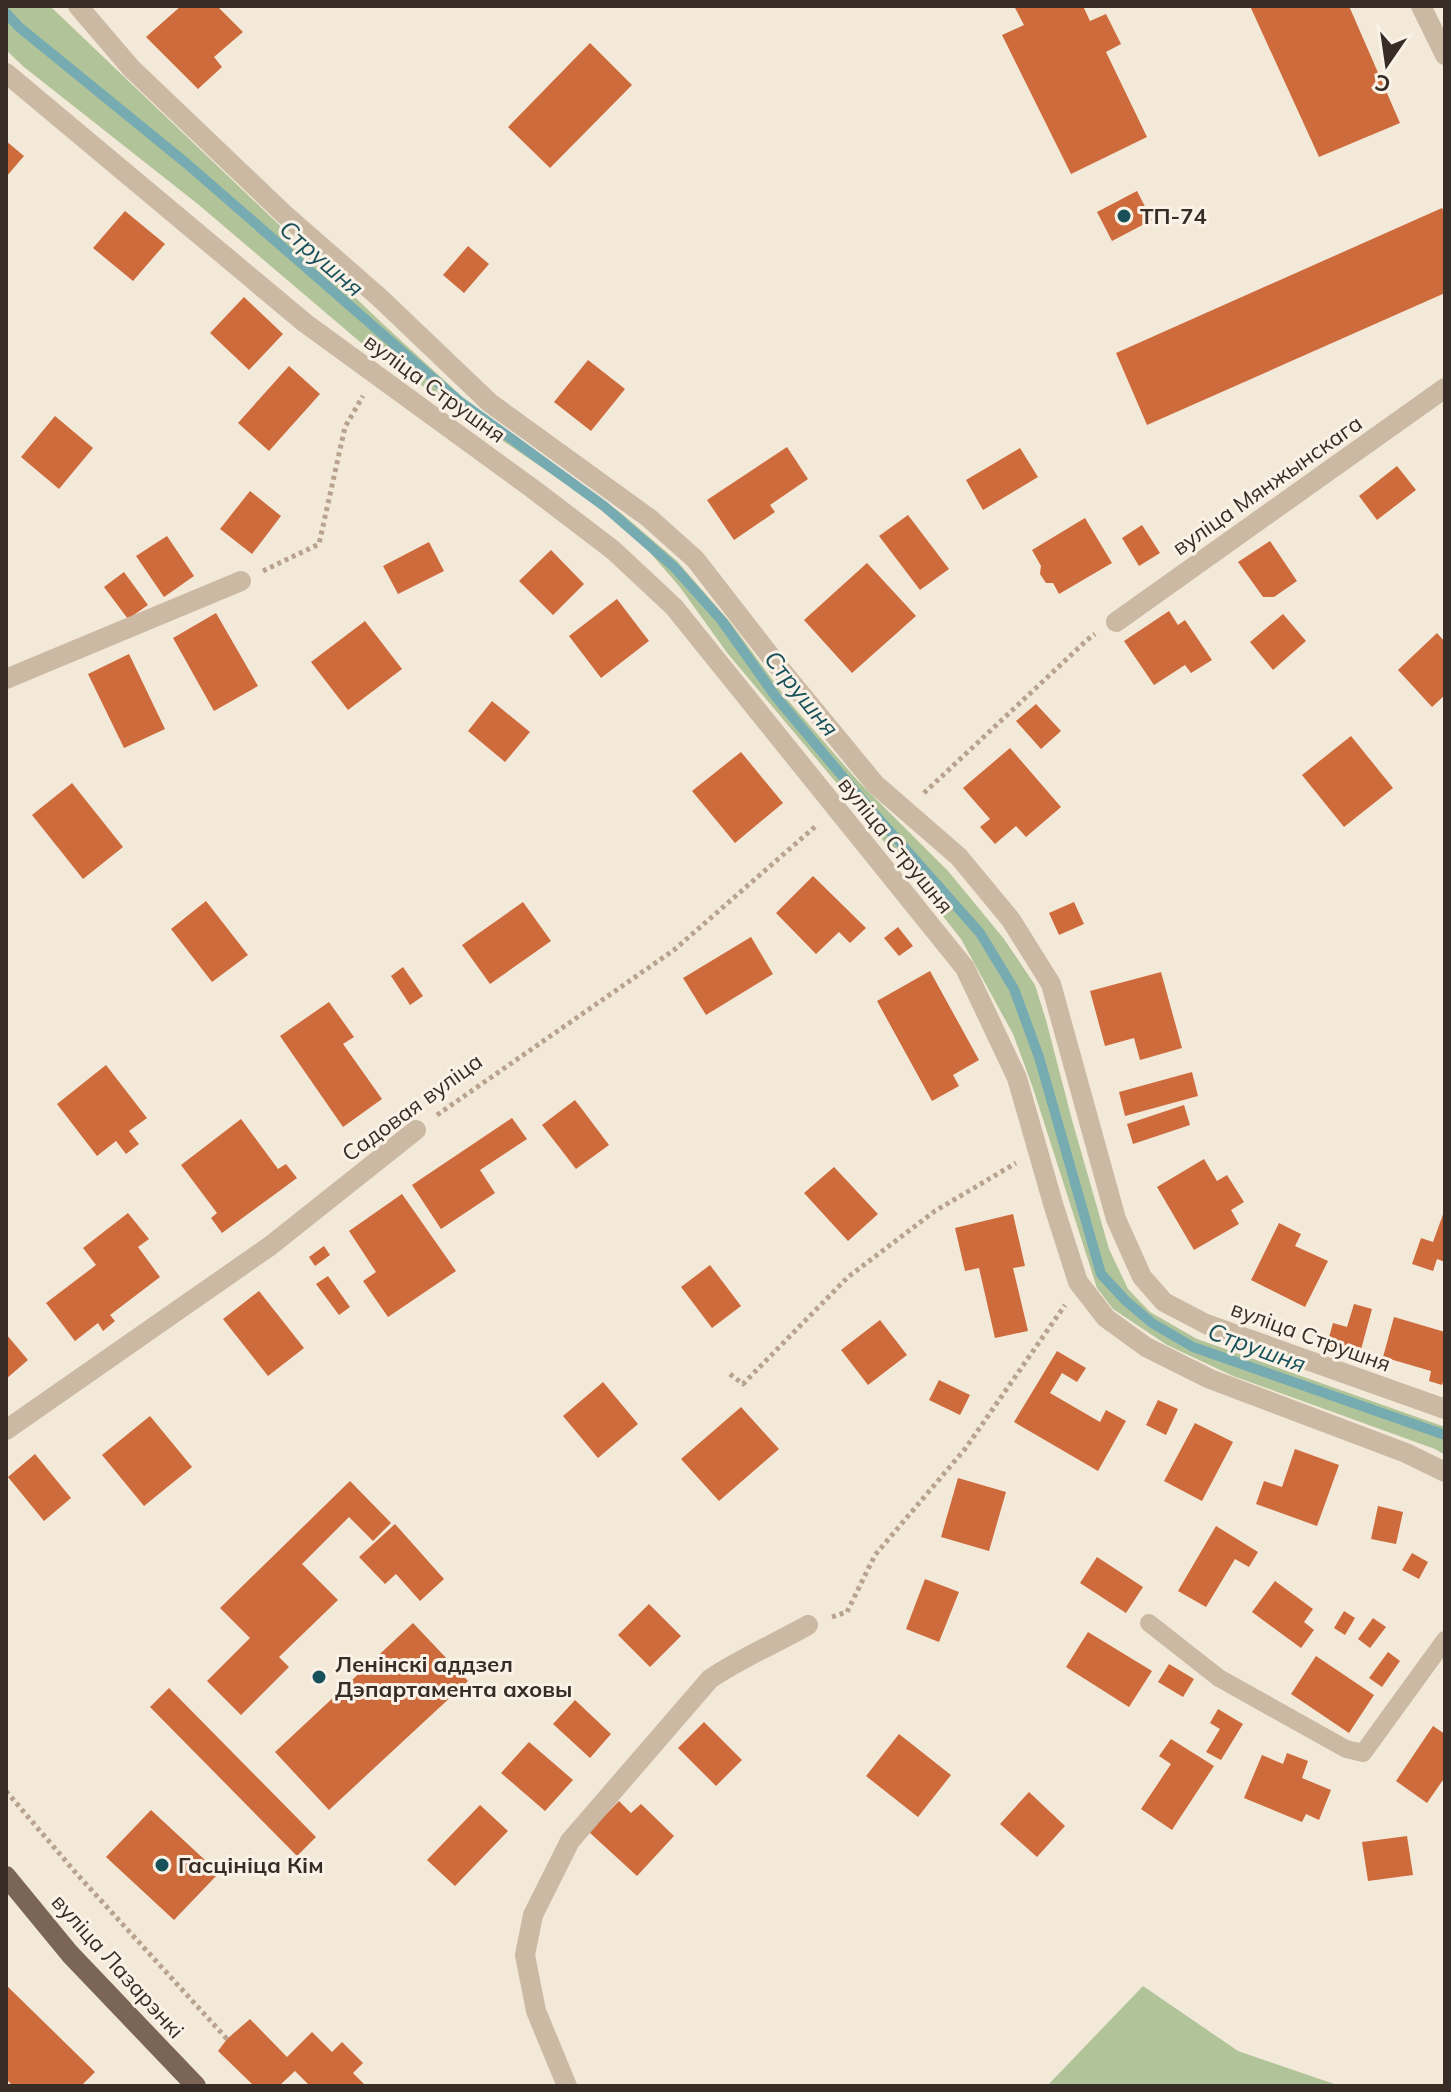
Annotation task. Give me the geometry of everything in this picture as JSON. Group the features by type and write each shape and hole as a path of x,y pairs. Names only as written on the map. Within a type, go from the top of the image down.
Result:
{"main road":[{"name":"вуліца Лазарэнкі","path":"6,1876 70,1954 196,2086"}],"street":[{"name":"вуліца Струшня","path":"78,6 131,68 490,403 649,518 695,559 875,784 959,857 1011,920 1051,984 1116,1219 1142,1277 1164,1302 1206,1324 1445,1409"},
{"path":"1421,6 1445,55"},
{"name":"вуліца Струшня","path":"6,73 305,323 613,550 674,607 965,968 1017,1078 1078,1282 1106,1318 1146,1347 1210,1379 1406,1453 1445,1472"},
{"name":"вуліца Мянжынскага","path":"1116,622 1445,388"},
{"path":"6,679 241,581"},
{"name":"Садовая вуліца","path":"6,1430 270,1246 416,1130"},
{"path":"567,2086 536,2011 525,1955 533,1915 570,1841 710,1679 734,1663 808,1625"}],"lane":[{"path":"1149,1623 1219,1678 1346,1749 1363,1753 1445,1640"}],"path":[{"path":"241,581 319,544 345,427 376,375"},
{"path":"906,810 1087,640"},
{"name":"Садовая вуліца","path":"416,1130 674,950 835,808"},
{"path":"730,1374 743,1384 848,1277 935,1211 1038,1150"},
{"path":"847,1612 875,1555 965,1449 1061,1313 1078,1282"},
{"path":"6,1791 227,2039"}],"green space":[{"path":"6,6 50,6 469,403 621,513 677,561 730,622 786,698 858,781 948,871 1004,939 1035,985 1109,1249 1128,1289 1150,1312 1197,1339 1445,1427 1445,1455 1233,1376 1167,1345 1113,1309 1097,1288 1013,1034 961,939 851,800 728,654 679,586 640,541 582,495 366,347 199,205 24,67 6,50"},
{"path":"1143,1986 1238,2051 1340,2086 1047,2086"}],"building":[{"path":"181,6 217,6 243,32 214,57 222,67 198,89 146,37"},
{"path":"1014,6 1083,6 1090,21 1106,14 1121,44 1106,52 1147,137 1071,174 1002,35 1024,25"},
{"path":"1250,6 1349,6 1400,123 1319,157"},
{"path":"590,43 632,85 550,168 508,127"},
{"path":"6,141 24,156 6,177"},
{"name":"ТП-74","path":"1137,191 1152,220 1112,241 1097,212"},
{"path":"1442,208 1445,214 1445,293 1147,425 1116,353"},
{"path":"125,211 165,244 133,281 93,248"},
{"path":"468,246 489,264 464,293 443,275"},
{"path":"244,297 283,334 249,370 210,333"},
{"path":"588,360 625,389 591,431 554,402"},
{"path":"289,366 320,394 269,451 238,423"},
{"path":"55,416 93,448 59,489 21,457"},
{"path":"787,447 808,479 770,505 775,512 734,540 707,500"},
{"path":"1020,448 1038,477 983,510 966,480"},
{"path":"1397,466 1416,490 1377,520 1359,496"},
{"path":"250,491 281,516 252,554 220,529"},
{"path":"908,515 949,569 920,590 879,536"},
{"path":"1085,518 1112,563 1059,594 1053,583 1046,583 1040,574 1041,566 1032,550"},
{"path":"1142,525 1160,553 1139,566 1122,538"},
{"path":"167,536 194,576 164,597 136,556"},
{"path":"1270,541 1297,581 1274,597 1263,597 1238,562"},
{"path":"429,542 444,571 398,594 383,566"},
{"path":"551,550 584,584 553,615 519,581"},
{"path":"867,563 916,616 852,673 804,620"},
{"path":"124,572 148,605 128,619 104,587"},
{"path":"617,599 649,641 601,678 569,636"},
{"path":"1169,611 1178,625 1185,620 1212,660 1191,673 1185,665 1154,685 1124,641"},
{"path":"216,613 258,686 214,711 173,638"},
{"path":"1283,614 1306,641 1273,670 1250,642"},
{"path":"365,621 402,669 348,710 311,662"},
{"path":"1437,633 1445,642 1445,695 1432,707 1398,670"},
{"path":"129,654 165,729 124,748 88,674"},
{"path":"492,701 530,732 505,762 468,731"},
{"path":"1036,704 1061,731 1041,749 1016,721"},
{"path":"1351,736 1393,788 1344,827 1302,775"},
{"path":"1010,748 1061,807 1026,837 1016,826 995,844 980,827 990,819 963,788"},
{"path":"741,752 783,803 735,843 692,791"},
{"path":"72,783 123,847 83,879 32,815"},
{"path":"813,876 866,928 850,943 839,932 816,954 776,913"},
{"path":"206,901 248,955 212,982 171,929"},
{"path":"523,902 551,941 490,984 462,945"},
{"path":"1074,902 1084,924 1059,935 1049,913"},
{"path":"898,927 913,946 899,956 884,938"},
{"path":"751,937 773,974 706,1015 683,978"},
{"path":"403,967 423,996 410,1005 391,976"},
{"path":"930,971 979,1060 953,1075 959,1086 932,1101 877,1001"},
{"path":"1161,972 1182,1048 1140,1060 1134,1038 1105,1046 1090,991"},
{"path":"329,1002 354,1037 343,1044 382,1099 343,1127 280,1036"},
{"path":"106,1065 147,1118 129,1131 139,1144 126,1154 116,1141 97,1156 57,1104"},
{"path":"1192,1072 1198,1096 1125,1116 1119,1092"},
{"path":"575,1100 609,1145 576,1169 542,1125"},
{"path":"1184,1105 1190,1125 1133,1144 1127,1124"},
{"path":"512,1118 527,1139 480,1170 495,1193 441,1229 412,1185"},
{"path":"241,1119 278,1169 286,1164 297,1178 222,1233 211,1218 217,1213 181,1165"},
{"path":"1204,1159 1217,1181 1227,1175 1244,1202 1231,1210 1239,1224 1194,1250 1157,1187"},
{"path":"834,1167 878,1214 848,1241 804,1193"},
{"path":"402,1194 456,1271 388,1317 363,1281 376,1272 349,1231"},
{"path":"1445,1209 1445,1262 1437,1259 1433,1271 1412,1264 1421,1238 1433,1242"},
{"path":"128,1213 149,1239 138,1247 160,1277 110,1315 115,1321 103,1331 98,1323 75,1341 46,1303 96,1265 83,1248"},
{"path":"1013,1214 1025,1266 1013,1268 1028,1331 995,1338 979,1268 965,1271 955,1228"},
{"path":"1279,1223 1301,1234 1295,1246 1328,1261 1305,1307 1251,1280"},
{"path":"324,1246 330,1255 315,1266 309,1257"},
{"path":"710,1265 741,1306 712,1328 681,1287"},
{"path":"328,1276 350,1307 339,1315 316,1284"},
{"path":"259,1291 304,1348 268,1376 223,1319"},
{"path":"1354,1304 1372,1309 1359,1357 1326,1348 1333,1323 1347,1327"},
{"path":"1394,1317 1445,1332 1445,1376 1442,1385 1429,1381 1431,1371 1383,1357"},
{"path":"880,1320 907,1355 868,1385 841,1350"},
{"path":"6,1334 28,1360 6,1379"},
{"path":"1057,1351 1086,1368 1077,1382 1062,1373 1050,1393 1100,1422 1106,1410 1126,1421 1098,1471 1014,1422"},
{"path":"939,1380 970,1395 960,1415 929,1400"},
{"path":"603,1382 638,1424 598,1458 563,1416"},
{"path":"1158,1400 1178,1409 1166,1435 1146,1425"},
{"path":"741,1407 779,1449 719,1501 681,1459"},
{"path":"150,1416 192,1467 144,1506 102,1455"},
{"path":"1195,1423 1233,1442 1202,1501 1164,1481"},
{"path":"1295,1449 1339,1465 1317,1526 1256,1504 1264,1481 1282,1487"},
{"path":"35,1454 71,1498 44,1521 8,1477"},
{"path":"958,1478 1006,1492 989,1551 941,1537"},
{"path":"350,1481 391,1523 373,1541 349,1517 302,1564 338,1600 279,1657 289,1667 241,1715 207,1681 250,1638 220,1608"},
{"path":"1378,1506 1403,1512 1396,1544 1371,1539"},
{"path":"395,1524 444,1579 420,1601 396,1574 385,1584 359,1557"},
{"path":"1216,1526 1258,1552 1249,1567 1235,1559 1206,1607 1178,1591"},
{"path":"1412,1553 1428,1562 1419,1579 1402,1570"},
{"path":"1097,1557 1143,1587 1126,1613 1080,1583"},
{"path":"925,1579 959,1592 939,1642 906,1629"},
{"path":"1275,1581 1313,1609 1304,1622 1314,1630 1301,1648 1252,1612"},
{"path":"649,1604 681,1636 650,1667 618,1635"},
{"path":"1344,1611 1355,1618 1345,1635 1334,1628"},
{"path":"1373,1618 1386,1627 1370,1648 1358,1639"},
{"path":"413,1623 468,1681 329,1810 275,1752"},
{"path":"1088,1632 1152,1671 1129,1707 1066,1667"},
{"path":"1388,1652 1400,1661 1382,1687 1369,1678"},
{"path":"1316,1656 1374,1695 1349,1733 1291,1694"},
{"path":"1169,1664 1194,1679 1183,1697 1158,1682"},
{"path":"169,1688 316,1837 297,1856 150,1707"},
{"path":"575,1700 611,1734 590,1758 553,1724"},
{"path":"1218,1709 1243,1724 1221,1760 1206,1752 1220,1729 1210,1723"},
{"path":"704,1722 742,1760 716,1786 678,1748"},
{"path":"1433,1726 1445,1734 1445,1777 1427,1803 1396,1781"},
{"path":"899,1734 951,1775 918,1817 866,1776"},
{"path":"1171,1739 1214,1766 1172,1830 1141,1809 1171,1764 1159,1756"},
{"path":"529,1742 573,1780 545,1811 501,1773"},
{"path":"1287,1753 1308,1761 1302,1778 1331,1790 1319,1820 1306,1814 1302,1822 1244,1798 1262,1755 1283,1764"},
{"path":"1029,1792 1065,1826 1037,1857 1000,1824"},
{"path":"619,1801 631,1813 641,1804 674,1836 637,1876 589,1832"},
{"path":"480,1805 508,1831 455,1886 427,1860"},
{"name":"Гасцініца Кім","path":"151,1810 219,1873 174,1920 106,1857"},
{"path":"1407,1836 1413,1875 1368,1881 1362,1842"},
{"path":"6,1985 95,2072 81,2086 13,2086 6,2079"},
{"path":"250,2019 287,2057 312,2032 332,2052 342,2042 363,2063 353,2073 366,2086 310,2086 295,2071 279,2086 254,2086 218,2051"}],"waterway":[{"name":"Струшня","path":"6,13 19,27 186,163 458,400 604,506 674,567 722,621 776,697 980,933 1014,989 1039,1057 1101,1274 1126,1301 1152,1323 1193,1347 1445,1435"}],"place":[{"name":"ТП-74","path":"1124,216"},
{"name":"Ленінскі аддзел Дэпартамента аховы","path":"319,1677"},
{"name":"Гасцініца Кім","path":"162,1865"}]}
